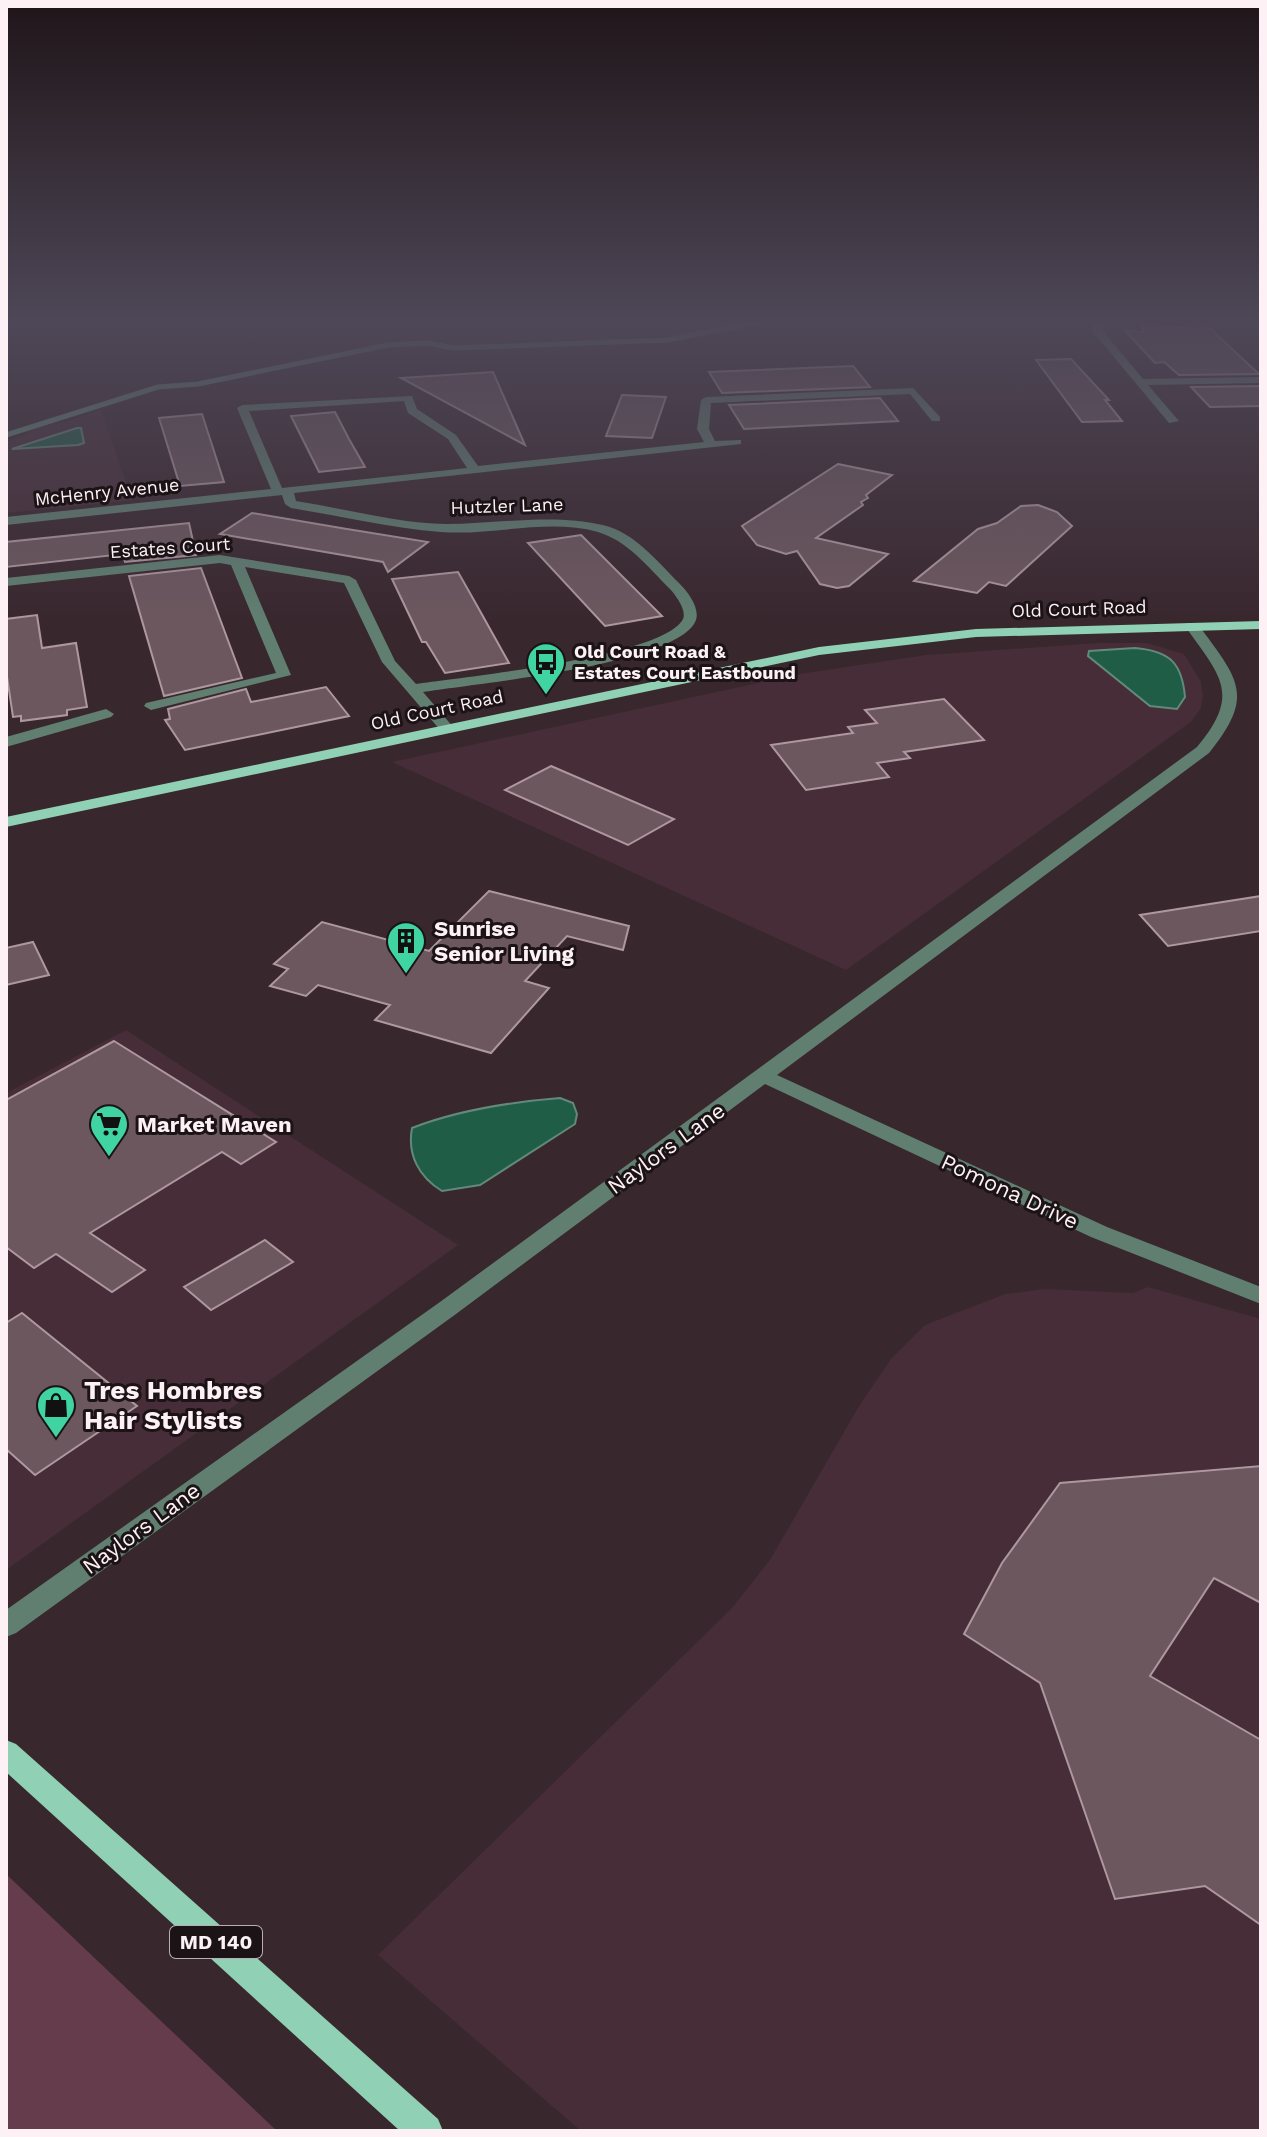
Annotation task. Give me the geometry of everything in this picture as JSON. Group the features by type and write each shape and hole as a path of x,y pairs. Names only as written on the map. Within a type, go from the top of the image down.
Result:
{"main road":[{"name":"Old Court Road","path":"6,822 719,669 855,646 976,633 1261,625"},
{"name":"MD 140","path":"6,1753 426,2131"}],"street":[{"path":"248,421 282,492"},
{"path":"427,421 452,437 475,471"},
{"path":"704,421 703,429 711,445"},
{"name":"McHenry Avenue","path":"6,521 737,442"},
{"name":"Hutzler Lane","path":"282,492 291,504 442,528 569,524 602,529 630,542 687,602 689,622 681,632 649,648 596,661 412,689"},
{"name":"Estates Court","path":"6,582 220,559 349,580 389,662 446,728"},
{"path":"151,706 284,675 236,561"},
{"name":"Naylors Lane","path":"6,1625 436,1317 1203,750 1229,719 1233,692 1192,626"},
{"path":"6,742 106,714"},
{"name":"Pomona Drive","path":"764,1076 1099,1232 1261,1296"}],"shaded area":[{"path":"41,421 105,421 132,500 6,513 6,442 26,434"},
{"path":"81,428 84,443 12,449"},
{"path":"1099,643 1147,643 1184,654 1201,682 1203,695 1201,708 1191,722 846,970 392,762 800,674 926,655"},
{"path":"1135,648 1157,652 1177,667 1185,697 1177,709 1150,706 1088,656 1089,651"},
{"path":"126,1030 458,1245 6,1570 6,1093"},
{"path":"560,1098 573,1103 577,1114 575,1124 480,1185 442,1191 427,1179 416,1164 411,1147 412,1128 485,1108"},
{"path":"1148,1287 1261,1319 1261,2131 581,2131 378,1955 732,1608 770,1560 859,1406 891,1359 925,1325 1005,1294 1045,1289 1133,1293"},
{"path":"6,1874 277,2131 6,2131"}],"building":[{"path":"160,421 204,421 224,482 180,486"},
{"path":"293,421 340,421 365,467 319,472"},
{"path":"480,421 514,421 525,445"},
{"path":"612,421 658,421 652,438 606,436"},
{"path":"739,421 898,421 744,429"},
{"path":"838,464 892,475 866,495 868,498 861,502 863,505 816,538 888,554 849,586 837,588 820,584 797,551 786,554 757,545 742,526"},
{"path":"1038,505 1057,512 1072,526 1006,586 989,582 977,593 914,581 978,529 997,523 1021,506"},
{"path":"252,513 428,542 388,572 383,562 220,534"},
{"path":"189,523 196,555 125,562 123,554 6,567 6,542"},
{"path":"581,535 662,616 605,626 528,543"},
{"path":"201,568 242,678 164,696 129,576"},
{"path":"458,572 509,663 445,673 426,642 422,642 392,579"},
{"path":"37,615 42,648 76,643 87,707 67,710 67,715 21,721 21,716 13,717 6,670 6,619"},
{"path":"326,687 349,716 185,750 165,720 170,719 168,709 246,689 251,702"},
{"path":"944,699 984,740 904,752 910,758 877,763 889,777 806,790 771,745 853,733 848,727 877,723 865,710"},
{"path":"551,766 674,819 628,845 505,790"},
{"name":"Sunrise Senior Living","path":"489,891 629,926 623,950 567,936 525,981 549,988 491,1053 375,1020 390,1005 318,985 306,996 270,986 288,969 274,964 322,922 429,951"},
{"path":"1261,896 1261,931 1168,946 1140,915"},
{"path":"33,942 49,975 6,985 6,948"},
{"name":"Market Maven","path":"114,1041 276,1142 241,1164 222,1152 90,1233 145,1270 112,1292 56,1254 34,1268 6,1247 6,1100"},
{"path":"265,1240 293,1262 211,1310 184,1287"},
{"path":"22,1313 137,1406 35,1475 6,1449 6,1323"},
{"path":"1261,1466 1261,1603 1214,1578 1150,1676 1261,1740 1261,1925 1205,1886 1115,1899 1040,1683 964,1634 1002,1563 1060,1483"}],"waterway":[{"path":"6,435 51,421"}],"place":[{"name":"Old Court Road & Estates Court Eastbound","path":"546,696"},
{"name":"Sunrise Senior Living","path":"406,975"},
{"name":"Market Maven","path":"109,1158"},
{"name":"Tres Hombres Hair Stylists","path":"56,1439"}]}
